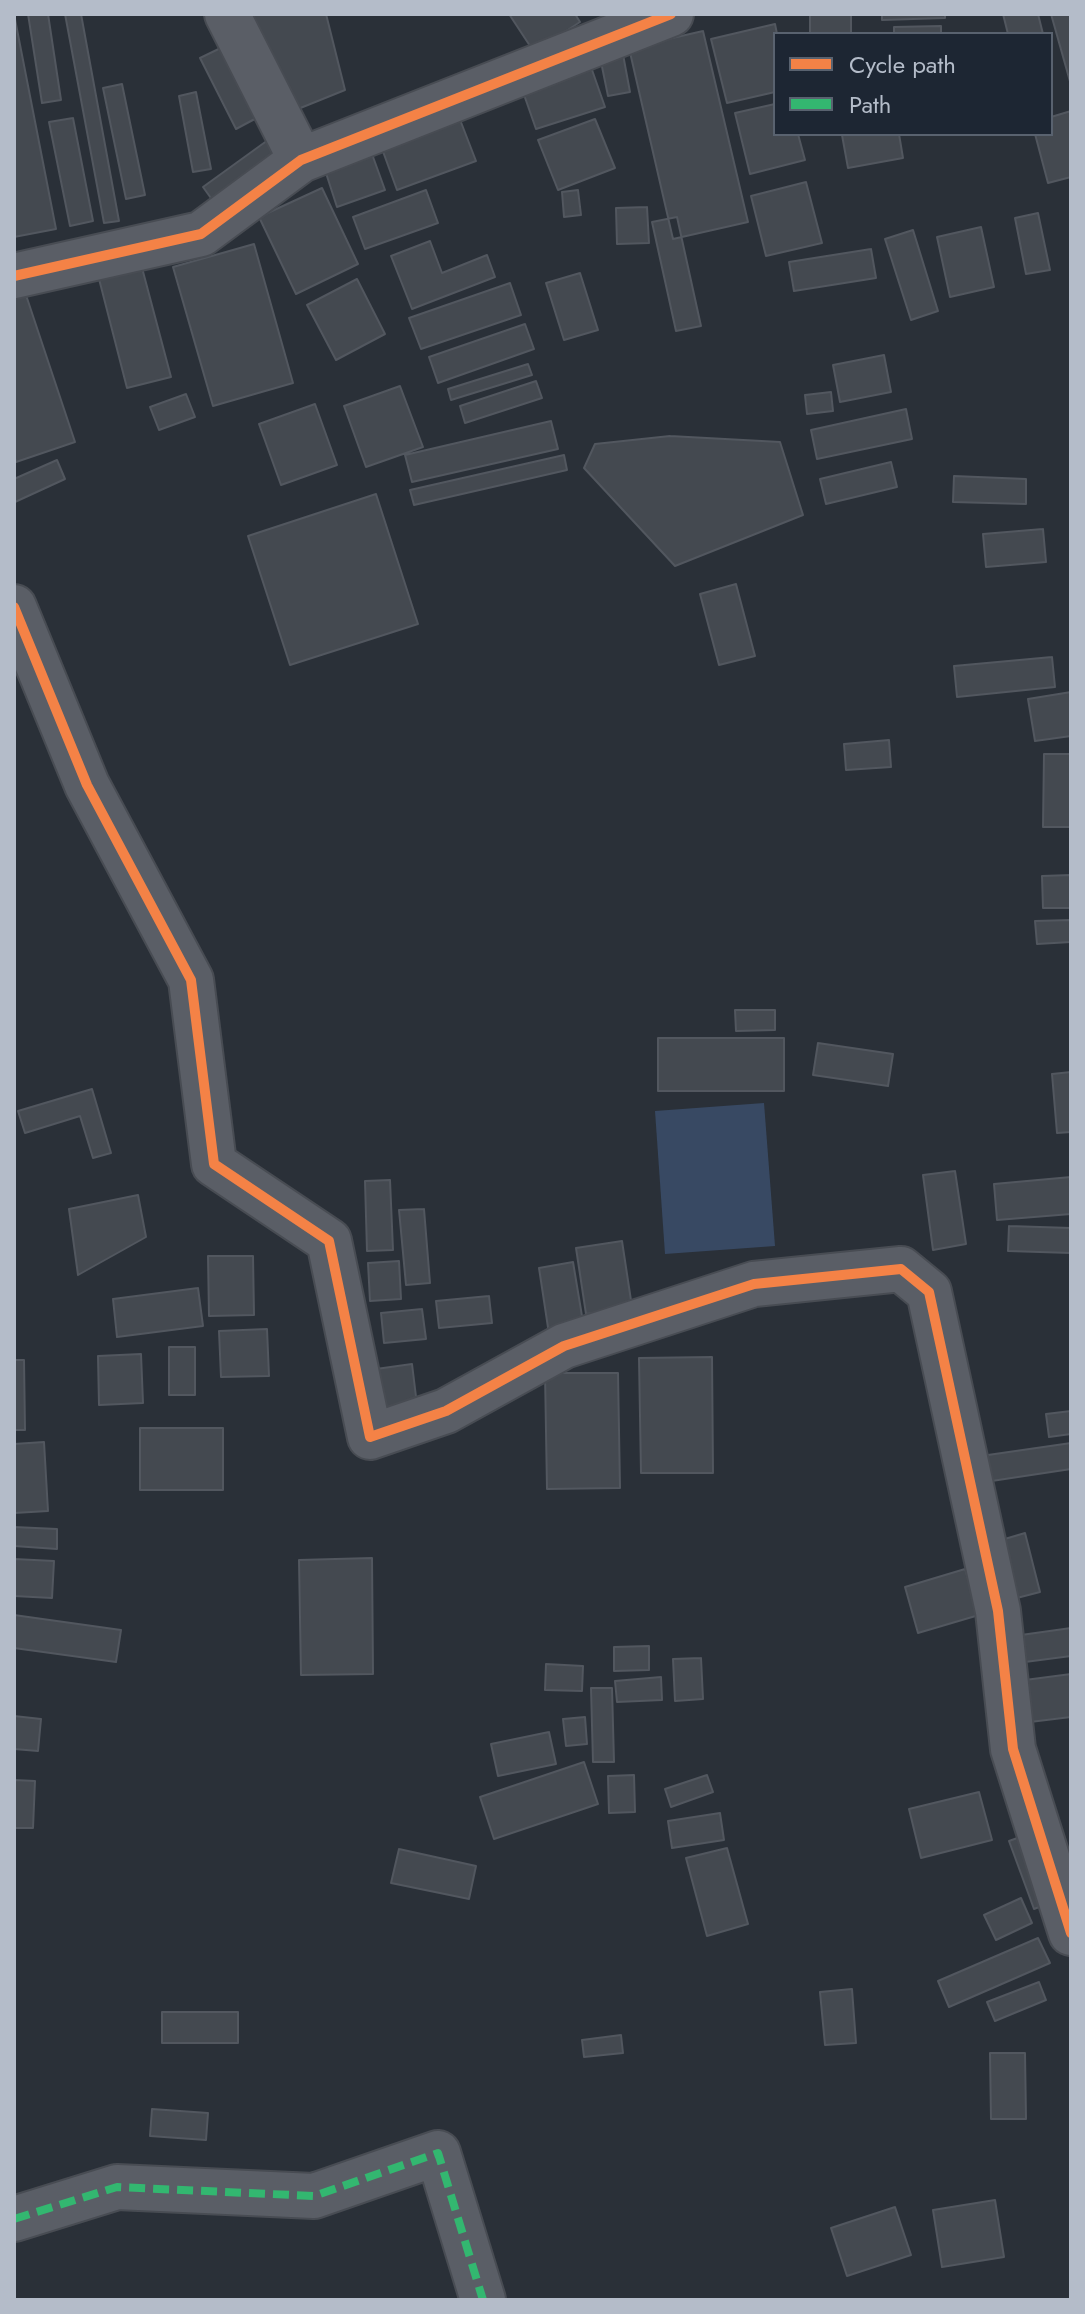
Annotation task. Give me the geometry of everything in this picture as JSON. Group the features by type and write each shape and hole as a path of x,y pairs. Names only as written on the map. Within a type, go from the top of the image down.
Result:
{"street":[{"path":"227,14 301,160"},
{"path":"14,276 201,234 301,160 671,14"},
{"path":"14,607 87,785 191,980 214,1164 329,1241 370,1437 446,1411 564,1346 754,1284 901,1269 929,1292 998,1611 1013,1749 1071,1933"},
{"path":"14,2219 117,2187 314,2196 438,2153 483,2300"}],"water":[{"path":"764,1103 775,1246 665,1254 655,1111"}],"building":[{"path":"14,14 56,229 14,237"},
{"path":"28,14 48,14 61,100 42,103"},
{"path":"65,14 81,14 119,221 104,223"},
{"path":"252,14 326,14 345,90 293,111"},
{"path":"509,14 575,14 580,22 534,52"},
{"path":"810,14 851,14 851,32 810,32"},
{"path":"882,14 945,14 945,18 882,20"},
{"path":"1003,14 1038,14 1042,32 1008,32"},
{"path":"1051,14 1071,14 1071,85"},
{"path":"775,24 773,92 727,103 711,39"},
{"path":"941,26 941,32 894,32 894,27"},
{"path":"703,31 748,222 673,239 629,48"},
{"path":"231,43 266,113 236,129 200,58"},
{"path":"622,49 630,92 608,96 599,52"},
{"path":"591,67 605,107 536,129 522,89"},
{"path":"122,84 145,195 126,199 103,88"},
{"path":"196,92 211,169 193,172 179,96"},
{"path":"773,104 773,136 799,136 805,160 750,174 735,113"},
{"path":"1071,111 1071,177 1048,183 1036,136 1053,136 1053,116"},
{"path":"459,117 476,161 397,190 381,146"},
{"path":"73,118 93,221 70,226 49,122"},
{"path":"595,119 615,168 558,190 538,140"},
{"path":"842,136 899,136 903,158 848,168"},
{"path":"268,140 278,154 213,201 203,187"},
{"path":"372,154 385,190 337,207 325,170"},
{"path":"806,182 822,243 766,256 751,196"},
{"path":"322,188 358,264 296,294 259,217"},
{"path":"426,190 438,223 365,249 353,217"},
{"path":"578,190 581,215 564,217 562,192"},
{"path":"647,207 649,243 617,244 616,208"},
{"path":"1038,213 1050,270 1026,274 1015,218"},
{"path":"677,217 701,326 676,331 652,222"},
{"path":"981,227 994,287 950,297 937,237"},
{"path":"913,230 938,311 911,320 885,239"},
{"path":"430,241 442,273 487,255 495,277 412,309 391,256"},
{"path":"254,244 293,383 213,406 173,267"},
{"path":"871,249 876,278 794,291 789,262"},
{"path":"141,264 171,377 127,388 98,275"},
{"path":"580,273 598,330 564,340 546,283"},
{"path":"357,279 385,334 336,360 307,305"},
{"path":"22,283 75,442 16,462 14,286"},
{"path":"510,283 521,315 421,349 409,318"},
{"path":"525,324 534,349 438,383 429,357"},
{"path":"884,355 891,392 840,402 833,365"},
{"path":"528,364 532,375 451,400 448,389"},
{"path":"536,381 542,398 465,423 460,406"},
{"path":"400,386 423,447 366,467 344,406"},
{"path":"831,392 833,411 807,414 805,395"},
{"path":"186,394 195,417 159,430 150,407"},
{"path":"315,404 337,465 281,485 259,424"},
{"path":"906,409 912,439 817,459 811,430"},
{"path":"551,421 558,449 412,482 405,455"},
{"path":"670,436 780,442 803,515 675,566 584,468 595,444"},
{"path":"564,455 567,470 414,505 410,490"},
{"path":"57,460 65,479 15,502 14,479"},
{"path":"891,462 897,487 826,504 820,479"},
{"path":"954,476 1026,479 1026,504 953,502"},
{"path":"376,494 418,624 290,665 248,536"},
{"path":"1043,529 1046,562 986,567 983,534"},
{"path":"736,584 755,656 719,665 700,594"},
{"path":"1052,657 1055,687 957,697 954,666"},
{"path":"1071,692 1071,736 1035,741 1028,699"},
{"path":"889,740 891,767 846,770 844,744"},
{"path":"1044,754 1070,754 1070,827 1043,827"},
{"path":"1071,875 1071,908 1043,908 1042,876"},
{"path":"1071,920 1071,942 1037,944 1035,921"},
{"path":"735,1010 775,1010 775,1030 736,1031"},
{"path":"658,1038 784,1038 784,1091 658,1091"},
{"path":"818,1043 893,1054 888,1086 813,1075"},
{"path":"1071,1072 1071,1132 1057,1133 1052,1074"},
{"path":"92,1089 111,1153 93,1158 80,1116 25,1133 18,1111"},
{"path":"955,1171 966,1244 933,1250 923,1175"},
{"path":"1071,1177 1071,1214 997,1220 994,1184"},
{"path":"390,1180 393,1250 367,1251 365,1181"},
{"path":"138,1195 146,1237 78,1275 69,1209"},
{"path":"424,1209 430,1283 406,1285 399,1210"},
{"path":"1009,1226 1071,1228 1071,1253 1008,1251"},
{"path":"622,1241 632,1307 586,1314 576,1248"},
{"path":"208,1256 253,1256 254,1315 209,1316"},
{"path":"399,1261 401,1299 370,1301 368,1263"},
{"path":"573,1262 584,1328 549,1334 539,1268"},
{"path":"198,1288 203,1326 117,1337 113,1299"},
{"path":"489,1296 492,1323 439,1328 436,1301"},
{"path":"422,1309 426,1339 384,1343 381,1313"},
{"path":"267,1329 269,1376 221,1377 219,1331"},
{"path":"169,1347 195,1347 195,1395 169,1395"},
{"path":"141,1354 143,1403 99,1405 98,1356"},
{"path":"712,1357 713,1473 641,1473 639,1358"},
{"path":"14,1360 24,1360 25,1430 14,1430"},
{"path":"412,1364 418,1413 382,1418 376,1369"},
{"path":"545,1373 618,1373 620,1488 547,1489"},
{"path":"1071,1411 1071,1434 1049,1437 1046,1414"},
{"path":"140,1428 223,1428 223,1490 140,1490"},
{"path":"44,1442 48,1511 14,1513 14,1444"},
{"path":"1071,1443 1071,1469 985,1482 981,1456"},
{"path":"14,1527 57,1529 57,1549 14,1546"},
{"path":"1025,1533 1040,1592 1013,1599 998,1541"},
{"path":"372,1558 373,1674 301,1675 299,1560"},
{"path":"14,1559 54,1561 52,1598 14,1596"},
{"path":"965,1569 979,1615 918,1633 905,1587"},
{"path":"14,1615 121,1630 116,1662 14,1648"},
{"path":"1071,1628 1071,1656 1025,1662 1021,1635"},
{"path":"649,1646 649,1670 614,1671 614,1647"},
{"path":"701,1658 703,1699 675,1701 673,1659"},
{"path":"546,1664 583,1666 582,1691 545,1690"},
{"path":"1071,1674 1071,1717 1030,1722 1025,1680"},
{"path":"661,1677 662,1700 617,1702 615,1681"},
{"path":"591,1688 612,1688 614,1762 593,1762"},
{"path":"14,1716 41,1719 38,1751 14,1749"},
{"path":"585,1717 587,1744 566,1746 563,1719"},
{"path":"549,1732 556,1764 498,1776 491,1744"},
{"path":"584,1762 598,1804 494,1839 480,1797"},
{"path":"634,1775 635,1812 609,1813 608,1776"},
{"path":"707,1775 713,1792 671,1807 665,1789"},
{"path":"14,1780 35,1781 33,1828 14,1828"},
{"path":"979,1792 992,1840 921,1858 909,1809"},
{"path":"720,1813 724,1840 672,1848 668,1821"},
{"path":"1023,1836 1047,1904 1034,1909 1009,1841"},
{"path":"727,1848 748,1924 707,1936 686,1858"},
{"path":"399,1849 476,1866 469,1899 391,1883"},
{"path":"1021,1898 1032,1923 996,1940 984,1915"},
{"path":"1038,1938 1050,1963 949,2007 938,1981"},
{"path":"1039,1982 1046,2000 995,2021 987,2002"},
{"path":"852,1989 856,2043 825,2045 820,1992"},
{"path":"162,2012 238,2012 238,2043 162,2043"},
{"path":"621,2035 623,2053 584,2057 582,2040"},
{"path":"990,2053 1025,2053 1026,2119 991,2119"},
{"path":"152,2109 208,2113 206,2140 150,2136"},
{"path":"995,2200 1004,2257 942,2267 933,2210"},
{"path":"895,2207 911,2255 847,2276 831,2228"}],"marked path":[{"path":"14,2219 117,2187 314,2196 438,2153 483,2300"}],"cycle path":[{"path":"14,276 201,234 301,160 671,14"},
{"path":"14,607 87,785 191,980 214,1164 329,1241 370,1437 446,1411 564,1346 754,1284 901,1269 929,1292 998,1611 1013,1749 1071,1933"}]}
